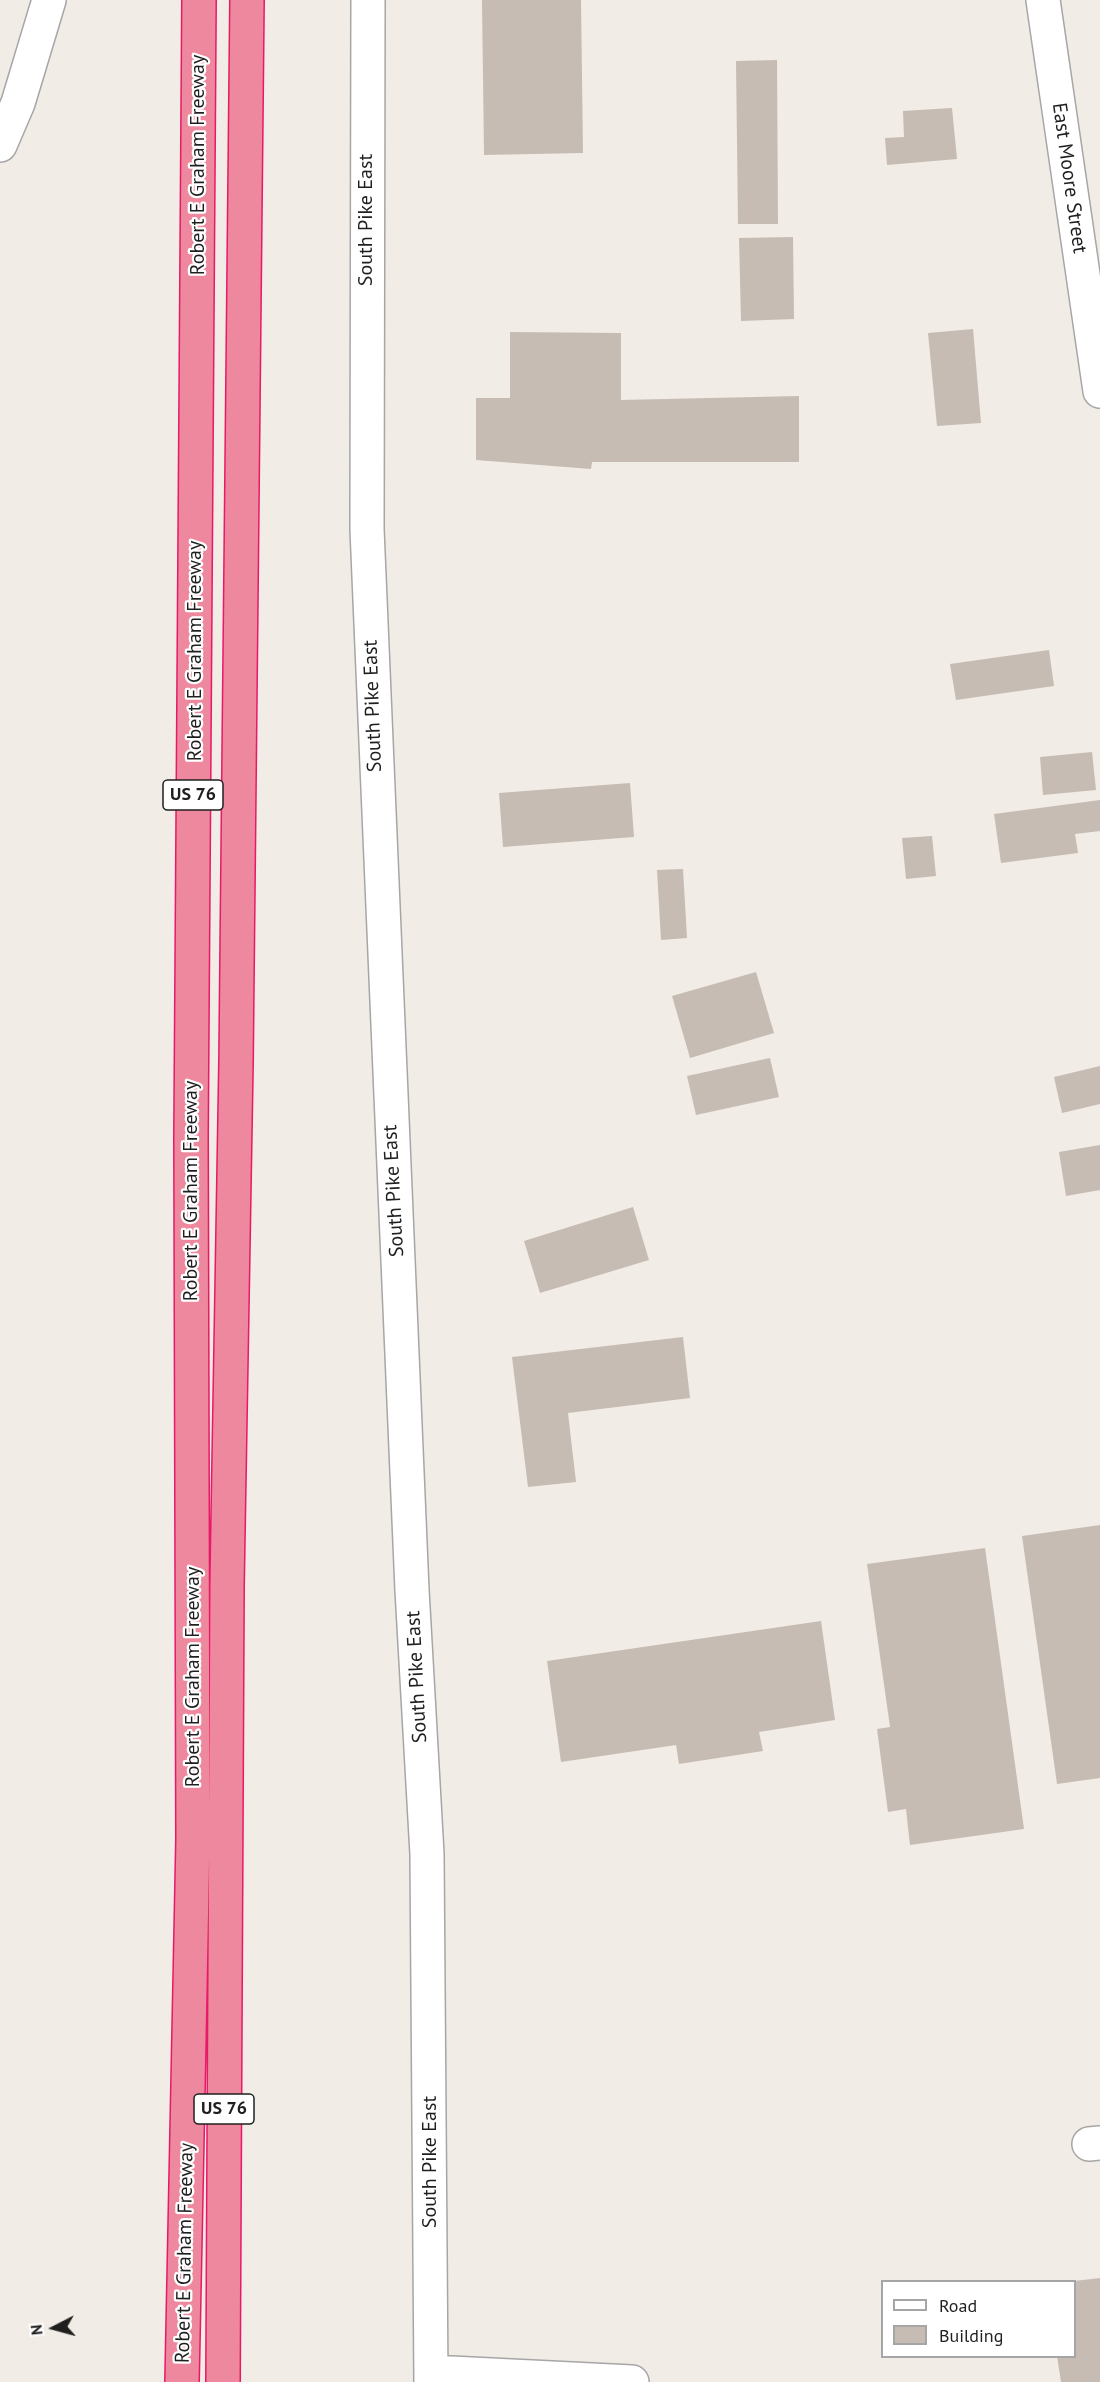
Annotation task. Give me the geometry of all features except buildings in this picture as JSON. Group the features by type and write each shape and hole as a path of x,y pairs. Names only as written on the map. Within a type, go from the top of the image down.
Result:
{"highway":[{"name":"Robert E Graham Freeway","path":"182,2382 193,1839 190,1137 199,0"},
{"name":"Robert E Graham Freeway","path":"223,2382 227,1586 236,1062 248,0"}],"street":[{"path":"0,145 18,103 49,0"},
{"name":"South Pike East","path":"368,0 367,529 411,1578 427,1854 431,2377"},
{"name":"East Moore Street","path":"1043,0 1093,292 1100,391"},
{"path":"431,2377 622,2382"}]}
